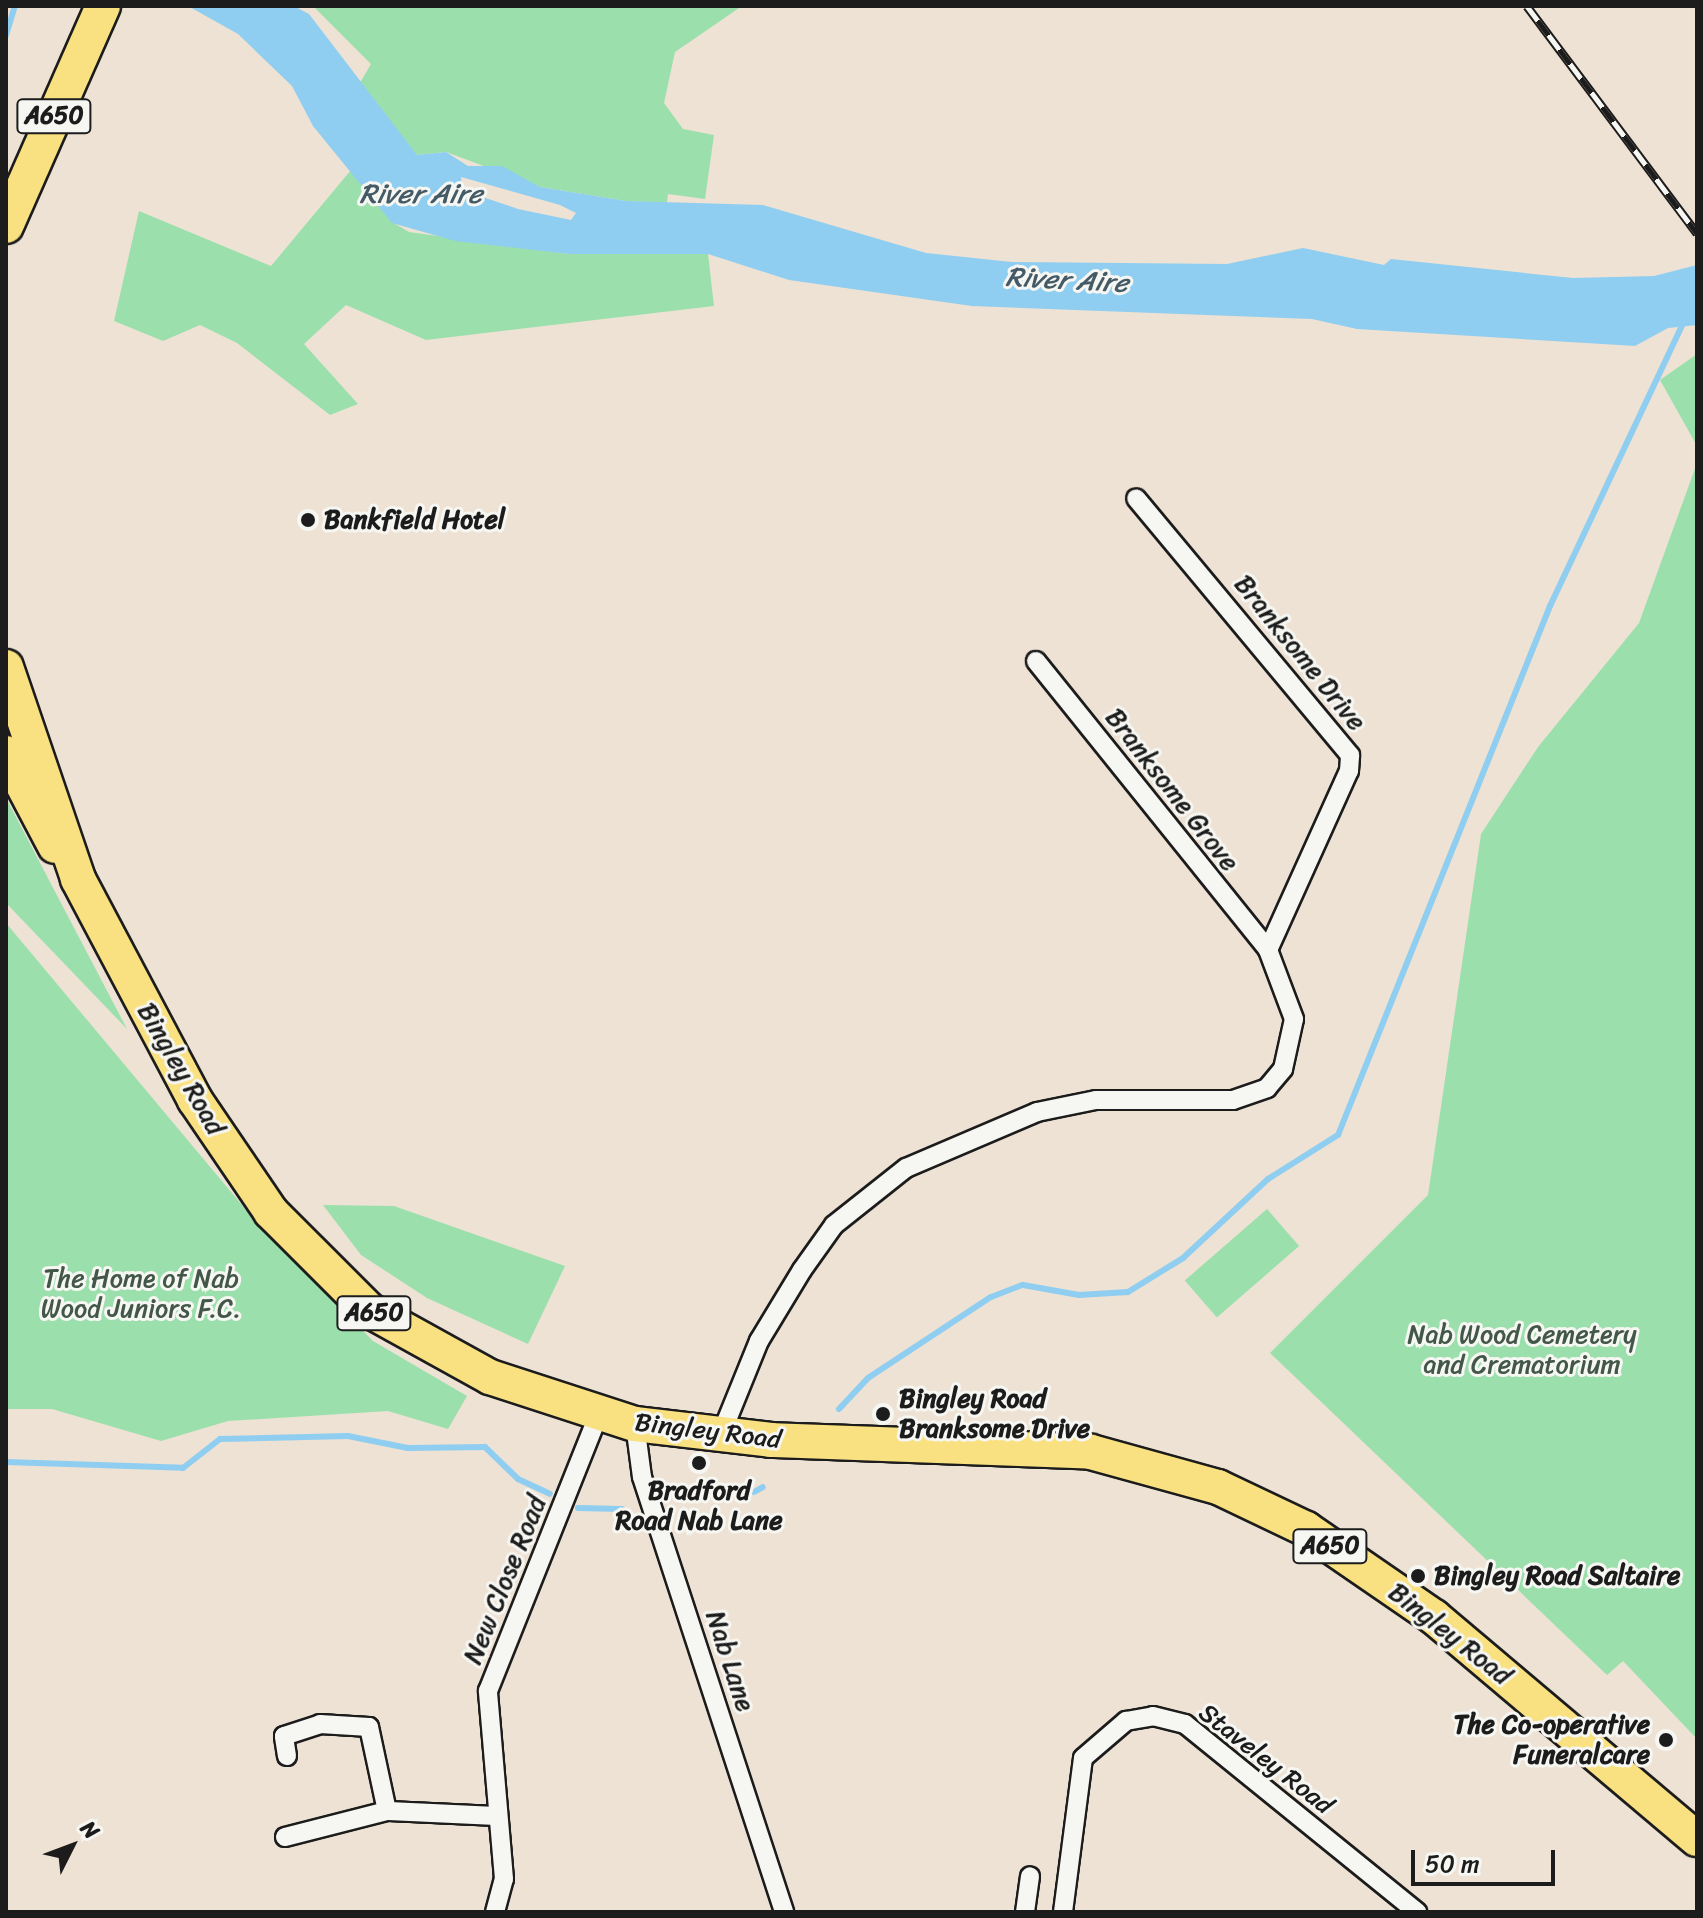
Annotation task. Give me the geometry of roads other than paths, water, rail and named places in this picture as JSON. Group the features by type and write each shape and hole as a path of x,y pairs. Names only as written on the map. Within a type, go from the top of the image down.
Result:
{"highway":[{"name":"A650","path":"6,170 79,6"},
{"name":"A650","path":"6,226 103,6"},
{"name":"Bingley Road","path":"6,667 78,879 195,1100 271,1212 369,1310 490,1377 635,1424 720,1437 1091,1452 1218,1487 1306,1529 1434,1617 1697,1839"},
{"name":"A650","path":"6,753 35,820 78,879"}],"street":[{"name":"Branksome Drive","path":"1136,498 1350,755 1349,771 1268,950"},
{"name":"Branksome Grove","path":"1036,661 1268,950"},
{"path":"720,1437 759,1341 802,1270 834,1225 906,1168 1037,1112 1096,1100 1233,1100 1267,1088 1294,1042 1288,993 1268,950"},
{"name":"New Close Road","path":"495,1912 504,1879 488,1691 599,1414"},
{"name":"Nab Lane","path":"635,1424 642,1477 784,1912"},
{"name":"Staveley Road","path":"1063,1912 1083,1758 1126,1721 1153,1716 1185,1724 1417,1912"},
{"path":"287,1756 284,1736 320,1724 369,1727 387,1811"},
{"path":"285,1837 387,1811 498,1816"},
{"path":"1025,1912 1030,1876"}],"water":[{"name":"River Aire","path":"188,6 294,6 309,14 417,155 446,152 468,166 502,166 540,187 626,201 763,205 926,253 1012,262 1227,264 1303,248 1384,265 1391,259 1573,278 1654,276 1697,265 1697,325 1668,328 1635,346 1357,329 1312,319 972,306 789,280 708,254 569,254 455,241 392,223 313,126 292,86 238,34","holes":["461,177 560,205 576,213 571,220 518,209 462,190"]}],"waterway":[{"path":"6,35 15,6"},
{"path":"839,1409 868,1378 991,1297 1023,1285 1079,1295 1128,1292 1183,1258 1268,1179 1338,1135 1550,606 1685,319"},
{"path":"6,1462 183,1468 220,1439 348,1436 408,1448 485,1447 518,1479 550,1494"},
{"path":"754,1492 763,1487"},
{"path":"578,1508 622,1509"}],"railway":[{"path":"1527,6 1697,233"}],"place":[{"name":"Bankfield Hotel","path":"308,520"},
{"name":"Bingley Road Branksome Drive","path":"883,1414"},
{"name":"Bradford Road Nab Lane","path":"699,1463"},
{"name":"Bingley Road Saltaire","path":"1418,1576"},
{"name":"The Co-operative Funeralcare","path":"1666,1740"}],"park label":[{"name":"The Home of Nab Wood Juniors F.C.","path":"141,1294"},
{"name":"Nab Wood Cemetery and Crematorium","path":"1522,1350"}]}
